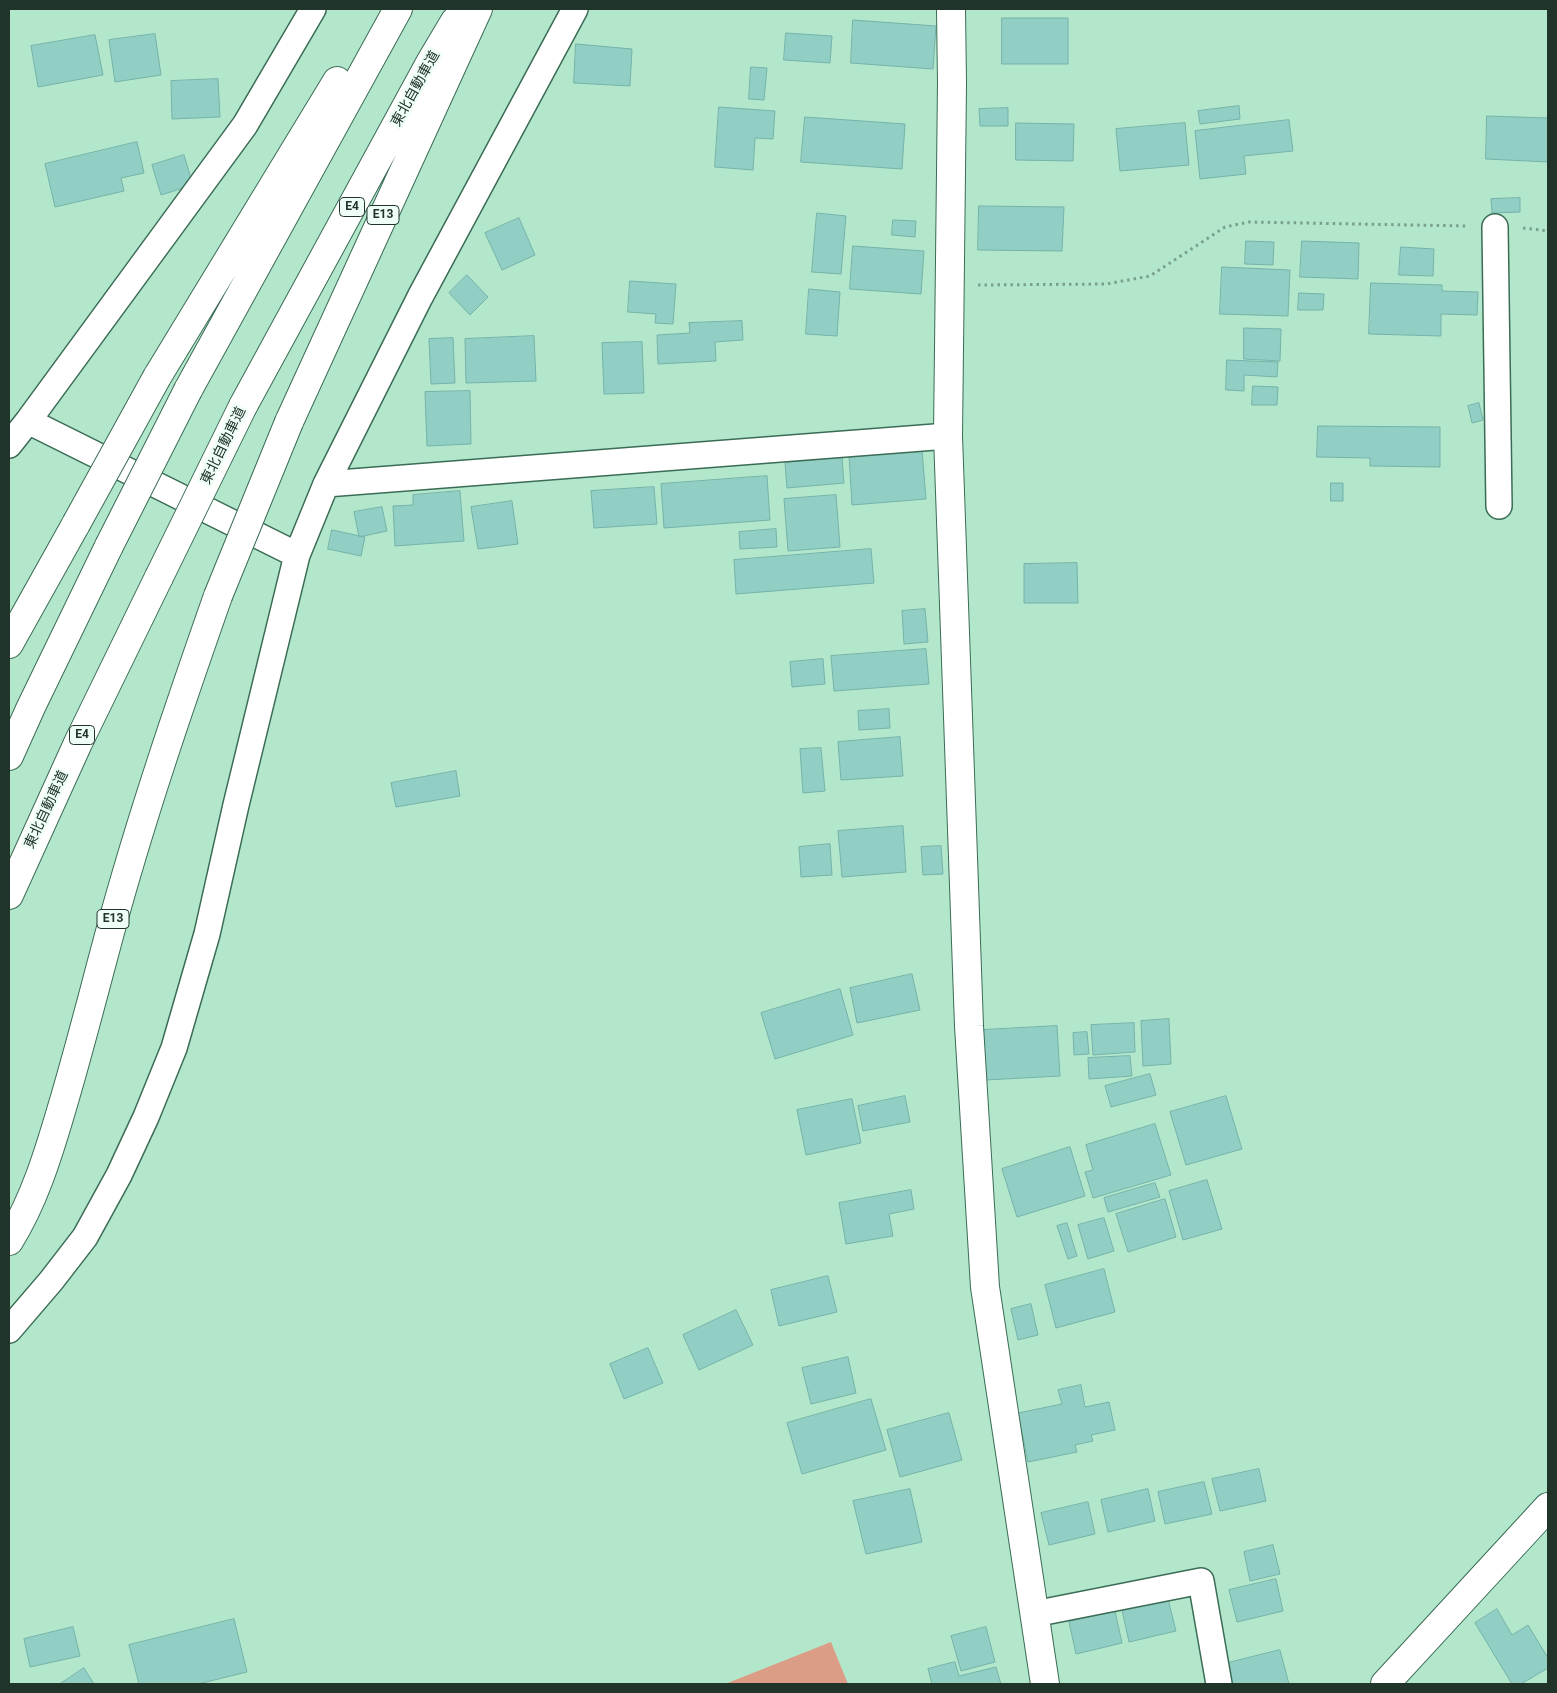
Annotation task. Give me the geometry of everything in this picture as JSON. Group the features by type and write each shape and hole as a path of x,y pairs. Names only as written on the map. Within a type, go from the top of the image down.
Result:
{"main road":[{"path":"9,644 157,377 381,9"},
{"path":"9,756 109,546 188,390 398,9"},
{"name":"東北自動車道","path":"9,895 78,743 244,406 416,89 462,9"},
{"name":"E13","path":"9,1240 35,1190 53,1136 80,1048 135,843 167,741 218,596 289,422 478,9"},
{"path":"951,9 952,82 948,436 969,1026 985,1287 1045,1684"},
{"path":"1385,1684 1548,1507"}],"street":[{"path":"9,445 245,125 313,9"},
{"path":"9,1330 51,1281 85,1237 120,1175 146,1118 174,1048 207,934 236,804 297,556 326,484 420,297 575,9"},
{"path":"1494,227 1499,506"},
{"path":"28,421 297,556"},
{"path":"326,484 948,436"},
{"path":"1034,1614 1201,1581 1219,1684"}],"path":[{"path":"977,285 1106,284 1150,276 1226,228 1249,222 1494,227 1548,231"}],"shaded area":[{"path":"831,1642 848,1684 725,1684"}],"building":[{"path":"1002,18 1068,18 1068,64 1002,64"},
{"path":"853,20 936,26 933,69 851,63"},
{"path":"786,33 832,36 830,63 784,60"},
{"path":"155,34 161,75 115,82 109,40"},
{"path":"95,35 103,75 38,87 31,46"},
{"path":"576,44 632,49 630,86 574,83"},
{"path":"751,67 767,68 764,100 749,99"},
{"path":"218,79 220,117 172,119 171,81"},
{"path":"1239,106 1240,119 1200,124 1198,111"},
{"path":"719,107 775,111 773,139 755,138 753,170 715,167"},
{"path":"1008,108 1008,126 980,126 979,109"},
{"path":"1487,116 1548,118 1548,162 1486,159"},
{"path":"805,117 905,124 902,169 801,162"},
{"path":"1289,120 1293,151 1244,156 1246,174 1200,179 1195,131"},
{"path":"1016,123 1074,124 1073,161 1016,160"},
{"path":"1185,123 1189,165 1120,171 1116,129"},
{"path":"137,142 144,173 121,178 124,191 55,207 45,164"},
{"path":"184,155 193,185 161,195 152,165"},
{"path":"1520,198 1520,212 1492,213 1491,199"},
{"path":"979,206 1064,207 1062,251 978,250"},
{"path":"817,213 846,216 841,274 812,272"},
{"path":"519,218 535,255 502,270 485,233"},
{"path":"893,220 916,221 915,237 892,235"},
{"path":"1246,241 1274,242 1273,265 1245,264"},
{"path":"1302,241 1359,243 1358,279 1300,277"},
{"path":"853,246 924,251 921,294 850,289"},
{"path":"1401,247 1434,249 1433,276 1399,275"},
{"path":"1222,267 1290,270 1288,316 1220,314"},
{"path":"467,275 488,297 470,315 449,293"},
{"path":"630,281 676,284 673,324 655,323 656,314 628,312"},
{"path":"1371,283 1442,285 1442,291 1478,292 1477,315 1441,314 1441,336 1369,334"},
{"path":"809,289 840,292 837,336 806,334"},
{"path":"1299,293 1324,294 1323,310 1298,310"},
{"path":"742,321 743,340 715,342 716,361 658,364 657,335 690,333 689,323"},
{"path":"1244,328 1281,329 1280,361 1244,359"},
{"path":"534,336 536,381 466,383 465,339"},
{"path":"453,338 455,383 431,384 429,339"},
{"path":"642,342 644,393 604,394 602,343"},
{"path":"1227,360 1278,362 1277,377 1244,375 1244,391 1226,390"},
{"path":"1253,386 1278,387 1277,405 1252,405"},
{"path":"470,391 471,444 427,446 425,392"},
{"path":"1479,403 1483,420 1472,423 1468,406"},
{"path":"1318,426 1440,427 1440,467 1370,466 1370,458 1317,457"},
{"path":"922,450 926,499 852,505 849,455"},
{"path":"842,458 844,483 787,488 785,463"},
{"path":"767,476 770,520 664,528 661,484"},
{"path":"1331,483 1343,483 1343,501 1331,501"},
{"path":"654,487 657,524 594,528 591,491"},
{"path":"460,491 464,541 395,546 393,506 413,505 413,495"},
{"path":"836,495 840,547 788,551 784,499"},
{"path":"512,501 518,544 478,549 471,507"},
{"path":"382,507 387,531 359,537 354,512"},
{"path":"776,529 777,547 740,549 739,532"},
{"path":"332,530 365,537 361,556 328,549"},
{"path":"871,549 874,583 736,594 734,560"},
{"path":"1077,563 1078,603 1024,603 1024,564"},
{"path":"925,609 928,642 904,644 902,611"},
{"path":"926,649 929,684 834,691 831,656"},
{"path":"823,659 825,684 792,687 790,662"},
{"path":"889,709 890,728 859,730 858,711"},
{"path":"900,737 903,776 841,780 838,742"},
{"path":"821,748 825,791 803,793 800,749"},
{"path":"456,771 460,796 396,807 391,783"},
{"path":"903,826 906,872 842,877 838,831"},
{"path":"830,844 832,875 801,877 799,847"},
{"path":"941,846 943,874 923,875 921,847"},
{"path":"912,974 920,1010 857,1023 850,988"},
{"path":"840,989 853,1035 775,1059 761,1013"},
{"path":"1169,1019 1171,1064 1143,1066 1141,1021"},
{"path":"1134,1023 1135,1052 1093,1055 1091,1025"},
{"path":"1057,1026 1060,1076 986,1080 983,1030"},
{"path":"1087,1032 1089,1054 1074,1055 1073,1033"},
{"path":"1130,1056 1132,1076 1089,1079 1088,1058"},
{"path":"1150,1074 1156,1095 1111,1107 1105,1086"},
{"path":"905,1096 910,1122 863,1131 858,1106"},
{"path":"1226,1096 1242,1149 1186,1165 1170,1112"},
{"path":"852,1099 861,1143 806,1155 797,1110"},
{"path":"1155,1124 1171,1175 1093,1198 1085,1172 1093,1170 1086,1145"},
{"path":"1070,1147 1085,1196 1017,1217 1002,1169"},
{"path":"1207,1180 1222,1229 1183,1240 1169,1191"},
{"path":"1155,1183 1160,1197 1108,1212 1104,1198"},
{"path":"911,1190 914,1209 889,1214 893,1236 846,1244 839,1203"},
{"path":"1165,1199 1176,1237 1128,1252 1116,1214"},
{"path":"1104,1218 1114,1251 1088,1259 1078,1225"},
{"path":"1067,1223 1077,1256 1068,1259 1057,1226"},
{"path":"1104,1269 1115,1312 1056,1328 1045,1285"},
{"path":"828,1276 837,1312 779,1326 771,1290"},
{"path":"1031,1304 1038,1335 1018,1340 1011,1309"},
{"path":"736,1310 753,1345 699,1370 683,1335"},
{"path":"648,1348 663,1383 624,1399 610,1364"},
{"path":"848,1357 856,1393 811,1404 802,1368"},
{"path":"1081,1385 1085,1407 1109,1402 1115,1430 1091,1435 1093,1441 1075,1445 1077,1452 1028,1462 1018,1413 1062,1404 1058,1390"},
{"path":"871,1399 886,1450 802,1474 787,1423"},
{"path":"949,1413 962,1460 900,1477 887,1430"},
{"path":"1259,1469 1266,1501 1220,1511 1212,1479"},
{"path":"1204,1482 1212,1514 1165,1524 1158,1492"},
{"path":"910,1489 922,1542 866,1554 853,1501"},
{"path":"1148,1489 1155,1521 1108,1532 1101,1500"},
{"path":"1088,1502 1095,1534 1049,1545 1041,1513"},
{"path":"1273,1545 1280,1574 1250,1581 1244,1552"},
{"path":"1276,1579 1283,1611 1237,1622 1229,1590"},
{"path":"1168,1599 1176,1631 1129,1642 1122,1610"},
{"path":"1497,1609 1512,1635 1528,1625 1548,1658 1548,1668 1521,1684 1512,1684 1475,1623"},
{"path":"1115,1611 1122,1643 1076,1654 1069,1622"},
{"path":"234,1619 247,1672 198,1684 139,1684 129,1645"},
{"path":"73,1627 80,1656 30,1667 24,1639"},
{"path":"986,1627 995,1662 961,1671 951,1636"},
{"path":"1280,1650 1289,1684 1225,1684 1220,1665"},
{"path":"955,1662 959,1676 996,1667 1001,1684 932,1684 928,1669"},
{"path":"84,1668 94,1684 60,1684"}]}
